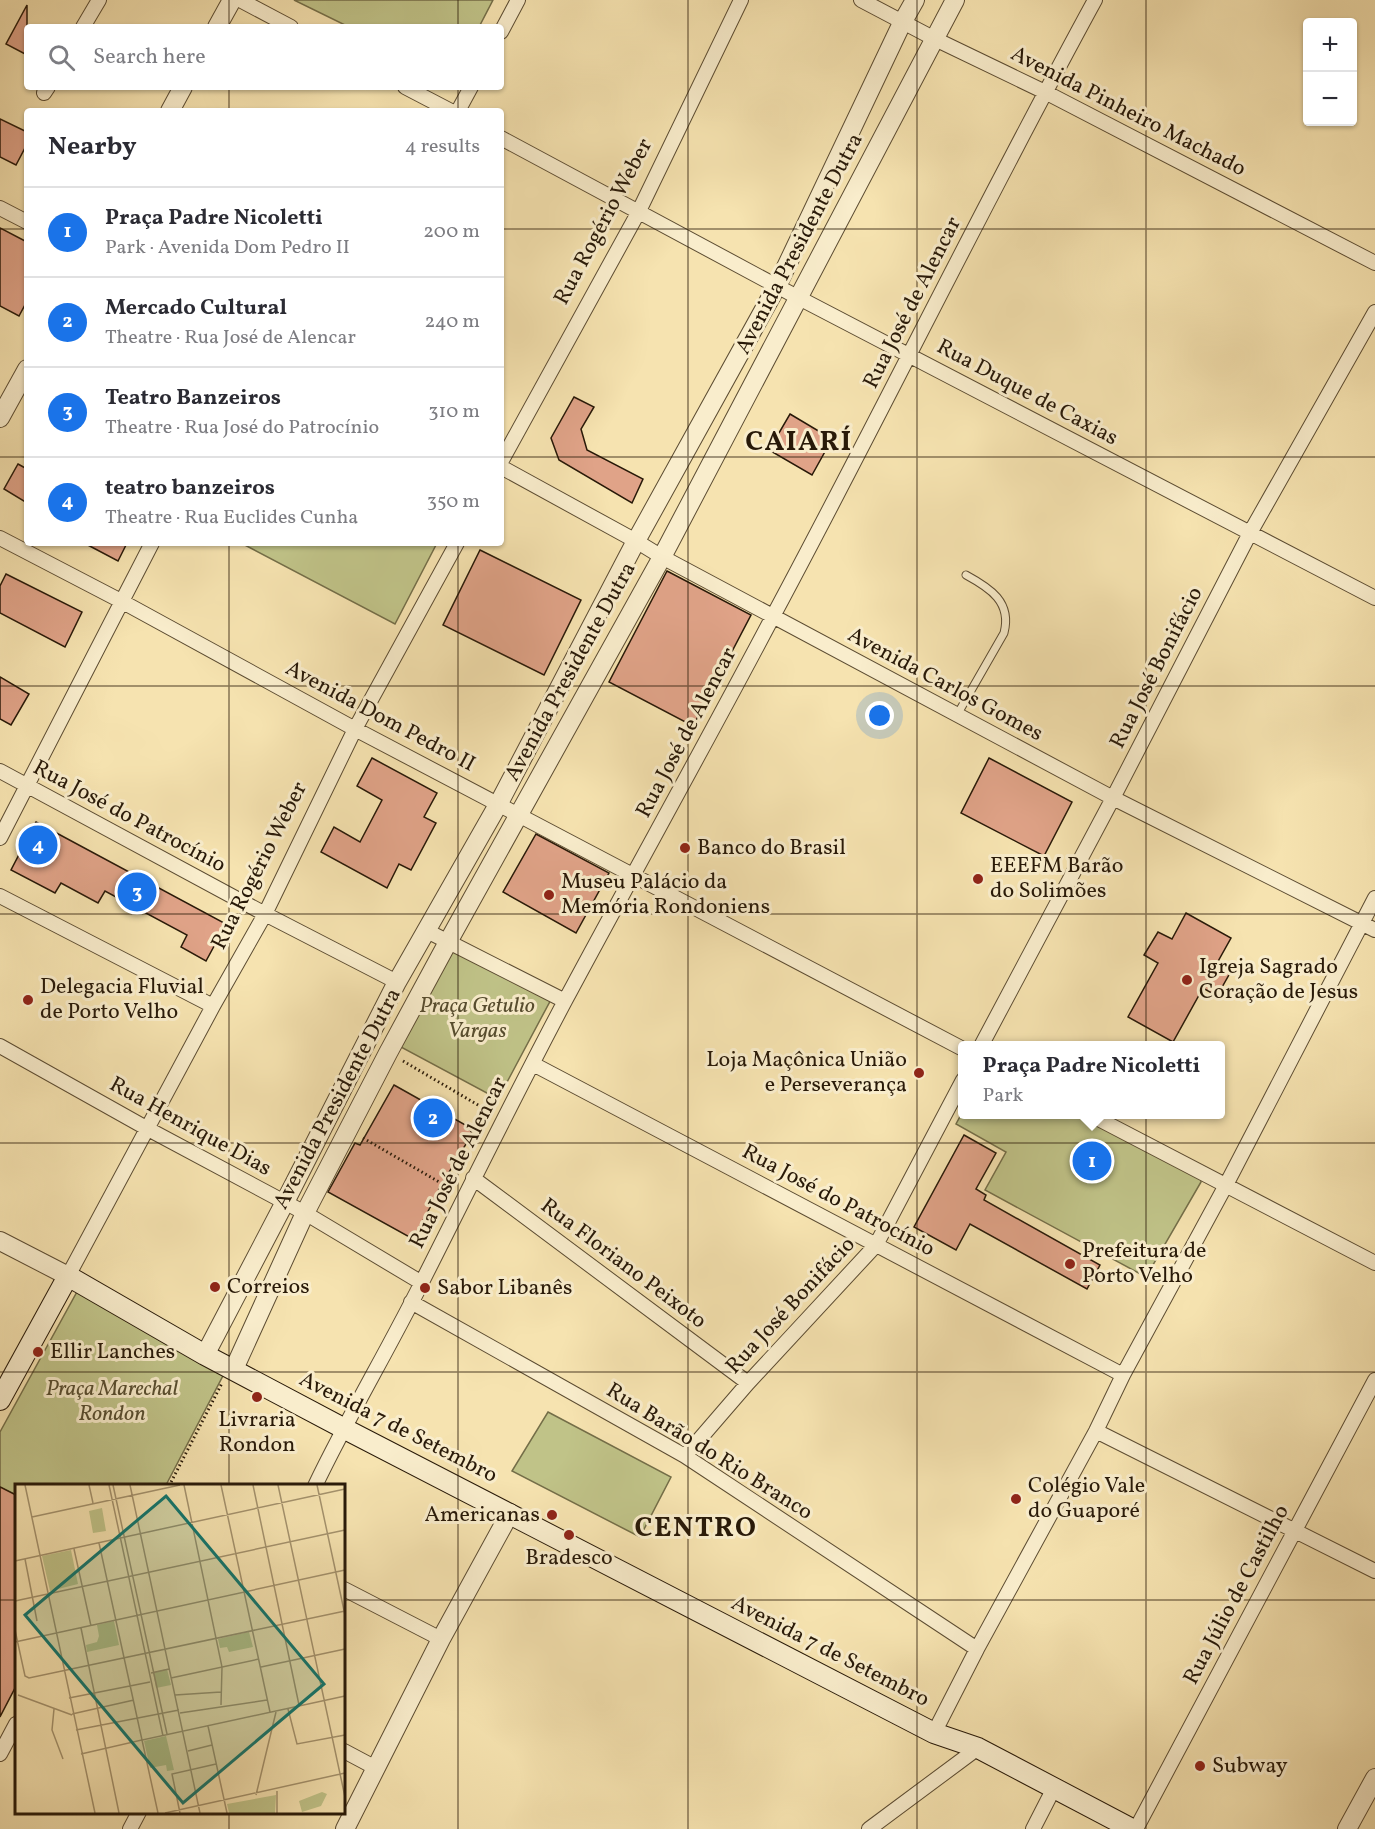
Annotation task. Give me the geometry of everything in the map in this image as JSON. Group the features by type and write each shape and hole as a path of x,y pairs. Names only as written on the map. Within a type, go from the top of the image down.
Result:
{"main road":[{"name":"Avenida 7 de Setembro","path":"68,1276 232,1369 343,1428 934,1733 978,1748 1134,1829"},
{"name":"Rua Rogério Weber","path":"0,1400 68,1276"}],"street":[{"path":"85,24 99,0"},
{"path":"219,24 232,0"},
{"path":"240,0 285,24"},
{"path":"504,26 518,0"},
{"name":"Rua Rogério Weber","path":"504,457 638,213 741,0"},
{"name":"Avenida Pinheiro Machado","path":"861,0 934,39 1045,92 1375,263"},
{"name":"Avenida Presidente Dutra","path":"205,1354 397,982 499,803 636,541 777,286 915,0"},
{"name":"Avenida Presidente Dutra","path":"232,1369 305,1213 388,1053 662,557 956,0"},
{"name":"Rua José de Alencar","path":"315,1484 343,1428 422,1283 473,1178 565,1001 773,617 1095,0"},
{"path":"172,108 181,90"},
{"path":"411,90 444,108"},
{"path":"460,108 469,90"},
{"name":"Rua Duque de Caxias","path":"504,140 799,298 1375,598"},
{"path":"0,208 24,220"},
{"name":"Rua José Bonifácio","path":"984,1041 1250,533 1375,312"},
{"path":"0,418 24,374"},
{"name":"Avenida Carlos Gomes","path":"504,469 662,557 1113,798 1375,930"},
{"name":"Avenida Dom Pedro II","path":"0,538 121,600 355,729 958,1046"},
{"path":"0,838 150,546"},
{"name":"Rua Rogério Weber","path":"68,1276 265,914 355,729 455,546"},
{"name":"Rua José do Patrocínio","path":"0,771 265,914 397,982"},
{"path":"0,896 213,1006"},
{"path":"934,1733 1226,1185 1375,898"},
{"path":"427,932 565,1001"},
{"name":"Rua Henrique Dias","path":"0,1046 305,1213 422,1283"},
{"name":"Rua José do Patrocínio","path":"533,1064 1123,1375"},
{"name":"Rua José Bonifácio","path":"686,1456 748,1383 876,1245 958,1089"},
{"path":"1099,1119 1375,1263"},
{"name":"Rua Floriano Peixoto","path":"473,1178 748,1383"},
{"name":"Avenida 7 de Setembro","path":"0,1240 68,1276"},
{"name":"Rua Barão do Rio Branco","path":"411,1302 686,1456 977,1649"},
{"name":"Rua Júlio de Castilho","path":"1134,1829 1375,1380"},
{"path":"1096,1431 1375,1571"},
{"path":"345,1829 441,1639 510,1513"},
{"path":"345,1590 441,1639"},
{"path":"0,1754 15,1726"},
{"path":"869,1829 978,1748"},
{"path":"345,1751 376,1768"},
{"path":"1347,1829 1375,1778"},
{"path":"1033,1829 1054,1788"},
{"path":"130,1829 138,1814"}],"lane":[{"path":"957,715 1004,633 1007,623 996,595 985,585 966,575"}],"path":[{"path":"388,1053 504,1120"},
{"path":"348,1130 464,1196"},
{"path":"169,1484 232,1369"}],"green space":[{"path":"294,0 493,0 481,24 343,24"},
{"path":"247,546 435,546 395,624"},
{"name":"Praça Getulio Vargas","path":"456,939 555,992 498,1099 399,1046"},
{"path":"959,1119 1103,1119 1200,1170 1201,1182 1146,1277 985,1190 1006,1152 956,1124"},
{"name":"Praça Marechal Rondon","path":"78,1290 227,1368 167,1484 15,1484 15,1494 0,1487 0,1432"},
{"path":"548,1412 671,1477 640,1537 512,1471"}],"building":[{"path":"27,5 27,24 24,24 24,53 6,44"},
{"path":"0,119 24,131 24,150 16,165 0,157"},
{"path":"0,228 24,240 24,307 19,316 0,306"},
{"path":"574,397 594,407 581,429 587,450 643,479 632,503 559,460 551,438"},
{"path":"790,414 832,439 812,475 769,450"},
{"path":"18,464 24,467 24,501 4,489"},
{"path":"90,546 126,546 118,561"},
{"path":"480,550 581,600 544,675 443,625"},
{"path":"667,571 751,615 693,726 609,682"},
{"path":"6,574 82,612 65,647 0,613 0,586"},
{"path":"0,677 29,694 11,725 0,719"},
{"path":"372,758 437,793 424,817 436,823 411,870 399,864 387,888 321,852 334,827 360,842 382,800 357,786"},
{"path":"989,758 1072,802 1044,856 961,813"},
{"path":"36,822 226,924 206,961 181,947 187,935 105,891 98,903 61,883 55,893 11,870"},
{"path":"536,834 609,873 576,933 503,892"},
{"name":"Igreja Sagrado Coração de Jesus","path":"1186,913 1231,938 1216,965 1230,973 1217,996 1203,988 1174,1041 1128,1017 1158,963 1144,955 1158,932 1172,939"},
{"path":"394,1085 469,1127 472,1134 439,1189 413,1239 328,1192 355,1143 360,1145"},
{"path":"964,1135 996,1153 976,1189 986,1195 984,1200 1100,1265 1087,1289 970,1224 956,1250 914,1227"},
{"path":"0,1487 15,1494 15,1688 0,1717"}],"place":[{"name":"teatro banzeiros","path":"38,845"},
{"name":"Banco do Brasil","path":"685,848"},
{"name":"EEEFM Barão do Solimões","path":"978,879"},
{"name":"Teatro Banzeiros","path":"137,892"},
{"name":"Museu Palácio da Memória Rondoniens","path":"549,895"},
{"name":"Igreja Sagrado Coração de Jesus","path":"1187,980"},
{"name":"Delegacia Fluvial de Porto Velho","path":"28,1000"},
{"name":"Loja Maçônica União e Perseverança","path":"919,1073"},
{"name":"Mercado Cultural","path":"433,1118"},
{"name":"Praça Padre Nicoletti","path":"1092,1161"},
{"name":"Prefeitura de Porto Velho","path":"1070,1264"},
{"name":"Correios","path":"215,1287"},
{"name":"Sabor Libanês","path":"425,1288"},
{"name":"Ellir Lanches","path":"38,1352"},
{"name":"Livraria Rondon","path":"257,1397"},
{"name":"Colégio Vale do Guaporé","path":"1016,1499"},
{"name":"Americanas","path":"552,1515"},
{"name":"Bradesco","path":"569,1535"},
{"name":"Subway","path":"1200,1766"}],"district":[{"name":"CAIARÍ","path":"799,442"},
{"name":"CENTRO","path":"696,1528"}]}
